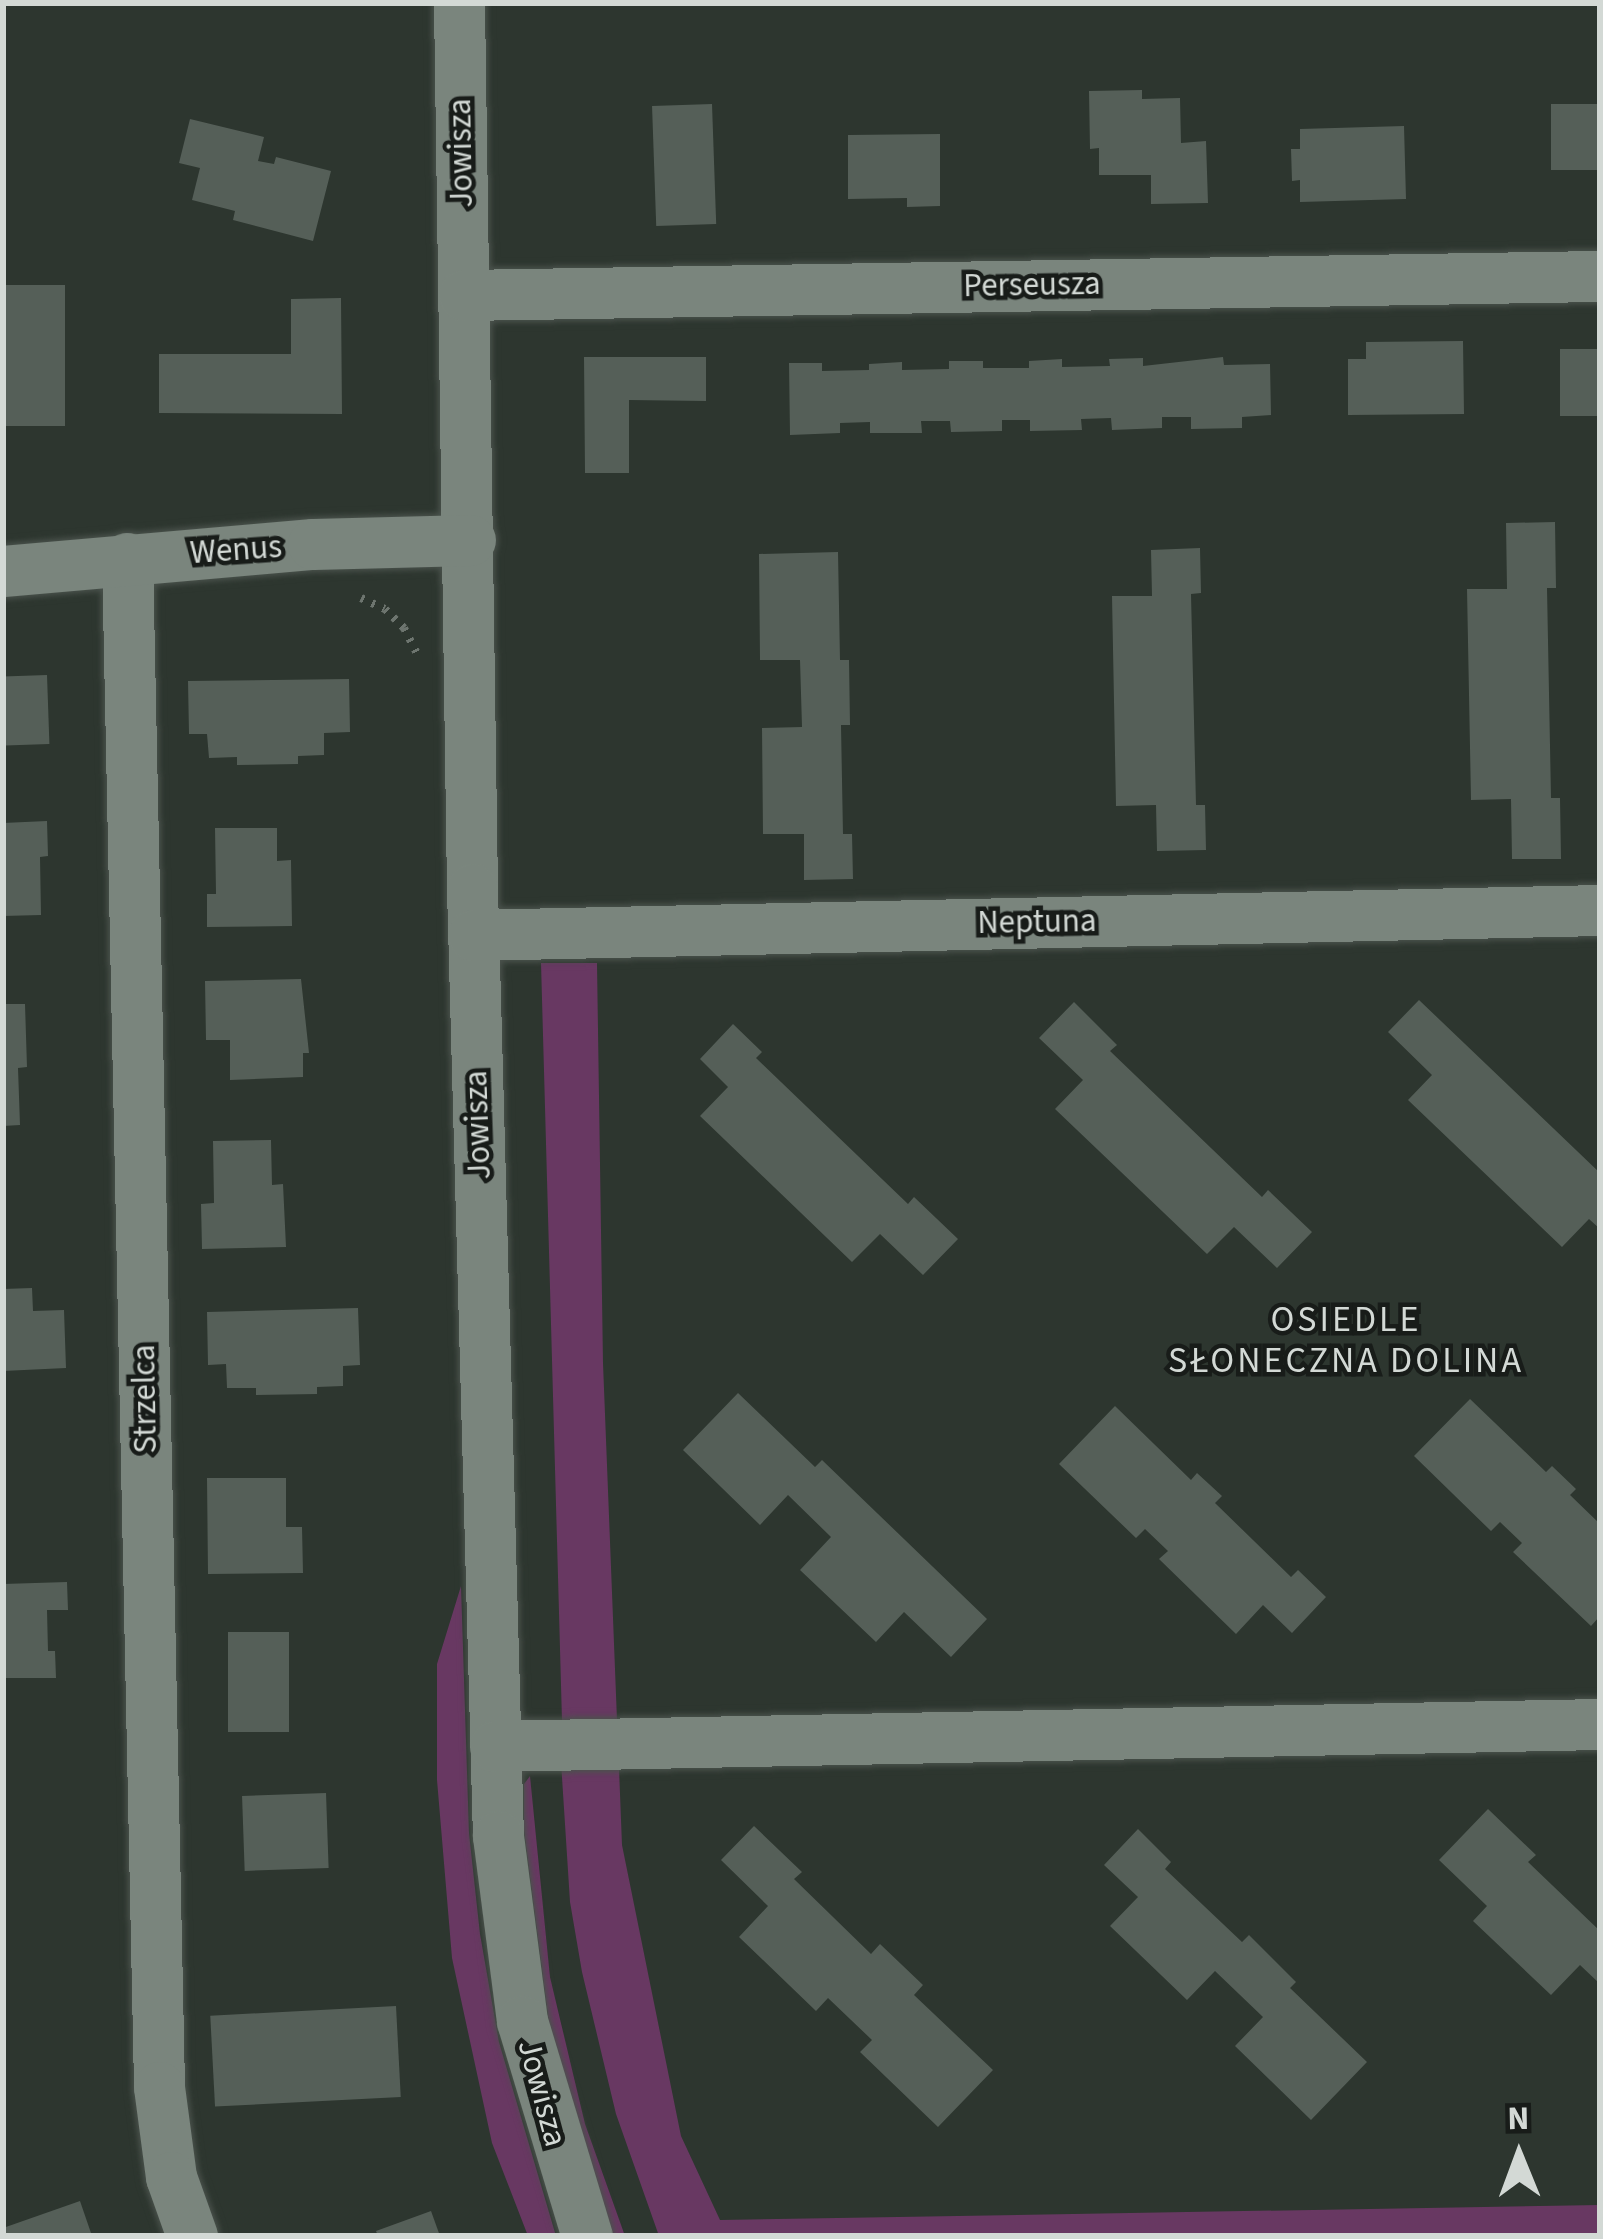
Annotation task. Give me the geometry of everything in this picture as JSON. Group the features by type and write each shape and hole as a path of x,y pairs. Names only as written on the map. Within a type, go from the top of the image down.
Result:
{"street":[{"name":"Jowisza","path":"459,3 473,935 498,1836 522,2020 587,2236"},
{"name":"Perseusza","path":"464,295 1600,276"},
{"name":"Wenus","path":"3,571 313,544 470,540"},
{"name":"Strzelca","path":"127,558 159,2086 171,2177 192,2236"},
{"name":"Neptuna","path":"473,935 1600,910"},
{"path":"494,1746 1600,1724"}],"path":[{"path":"352,596 385,609 404,628 419,665"}],"shaded area":[{"path":"541,963 597,963 603,1363 617,1720 562,1721"},
{"path":"461,1586 469,1833 480,1934 499,2042 556,2236 528,2236 492,2143 452,1958 437,1780 437,1664"},
{"path":"561,1762 619,1768 622,1845 681,2136 720,2220 1600,2205 1600,2236 659,2236 616,2114 582,1972 570,1902"},
{"path":"530,1776 550,1977 585,2124 625,2236 614,2236 605,2216 550,2031 524,1830 524,1784"}],"building":[{"path":"1142,90 1142,99 1180,98 1181,143 1206,141 1208,203 1151,204 1151,175 1099,175 1099,148 1090,149 1089,91"},
{"path":"712,104 716,224 656,226 652,106"},
{"path":"1551,104 1600,104 1600,170 1551,170"},
{"path":"190,119 264,137 258,161 274,164 276,157 331,171 313,241 233,220 235,211 192,200 200,168 179,163"},
{"path":"1404,126 1406,199 1300,202 1300,180 1292,181 1291,149 1300,149 1300,129"},
{"path":"940,134 940,206 907,207 907,198 848,199 848,135"},
{"path":"3,285 65,285 65,426 3,426"},
{"path":"341,298 342,414 159,413 159,354 291,354 291,299"},
{"path":"1463,341 1464,414 1348,415 1348,359 1366,359 1366,342"},
{"path":"1560,349 1600,349 1600,416 1560,416"},
{"path":"584,357 706,357 706,401 629,400 629,473 585,473"},
{"path":"1223,357 1224,365 1270,364 1271,415 1242,417 1242,428 1191,429 1191,417 1162,417 1162,428 1112,430 1111,418 1081,419 1082,430 1030,431 1030,420 1002,420 1002,431 951,432 950,421 921,421 922,433 870,433 870,422 840,423 840,433 790,435 789,363 822,363 822,371 869,370 869,364 902,362 902,370 949,369 949,361 983,361 983,368 1029,368 1029,361 1062,359 1062,367 1110,366 1109,359 1143,358 1143,366"},
{"path":"1555,522 1556,588 1547,588 1551,798 1560,798 1561,859 1512,859 1511,799 1471,800 1467,589 1507,589 1506,523"},
{"path":"1200,548 1201,593 1191,594 1196,805 1205,805 1206,850 1157,851 1156,805 1116,806 1112,596 1152,596 1151,550"},
{"path":"838,552 840,660 849,660 850,725 841,725 843,834 852,834 853,879 804,880 804,834 763,834 762,728 802,727 800,660 760,660 759,554"},
{"path":"47,675 49,744 5,745 3,677"},
{"path":"349,679 350,732 324,733 324,755 298,756 298,764 237,765 237,757 209,758 207,734 189,734 188,681"},
{"path":"47,821 48,856 40,857 41,915 3,916 3,823"},
{"path":"215,828 277,828 277,861 291,860 292,926 207,927 207,894 216,894"},
{"path":"301,979 309,1053 303,1053 303,1077 230,1080 230,1040 206,1040 205,981"},
{"path":"1419,1000 1600,1173 1600,1229 1589,1219 1562,1247 1408,1100 1432,1075 1388,1032"},
{"path":"1074,1002 1117,1045 1110,1051 1262,1197 1268,1190 1312,1232 1277,1268 1234,1227 1207,1254 1055,1109 1083,1080 1039,1038"},
{"path":"3,1004 25,1004 27,1067 18,1068 20,1125 3,1126"},
{"path":"733,1024 762,1052 756,1058 908,1204 914,1197 958,1239 923,1275 880,1234 852,1262 700,1116 728,1087 700,1059"},
{"path":"271,1140 272,1185 283,1184 286,1247 202,1249 201,1204 214,1203 213,1141"},
{"path":"32,1288 33,1311 64,1310 66,1368 3,1371 3,1289"},
{"path":"358,1308 360,1365 343,1366 343,1386 317,1387 317,1394 256,1395 256,1388 227,1388 226,1364 208,1365 207,1312"},
{"path":"738,1393 815,1467 822,1460 987,1619 951,1657 904,1612 876,1642 800,1570 831,1537 788,1495 760,1525 683,1450"},
{"path":"1470,1399 1546,1472 1552,1466 1576,1489 1570,1495 1600,1524 1600,1616 1591,1626 1513,1552 1522,1543 1500,1522 1491,1531 1414,1456"},
{"path":"1115,1406 1191,1480 1197,1473 1222,1496 1215,1503 1291,1577 1298,1570 1326,1597 1292,1633 1263,1605 1236,1634 1159,1559 1168,1551 1145,1529 1136,1538 1059,1464"},
{"path":"207,1478 286,1478 286,1527 302,1527 303,1573 208,1574"},
{"path":"67,1582 68,1610 47,1610 48,1651 55,1651 56,1678 3,1678 3,1584"},
{"path":"228,1632 289,1632 289,1732 228,1732"},
{"path":"326,1793 329,1868 245,1871 242,1796"},
{"path":"1488,1809 1536,1855 1528,1862 1600,1931 1600,1984 1580,1965 1551,1995 1473,1921 1487,1906 1439,1860"},
{"path":"754,1826 802,1872 794,1879 871,1954 880,1944 923,1985 914,1995 993,2070 938,2127 860,2052 872,2040 828,1998 816,2011 739,1937 768,1906 721,1860"},
{"path":"1138,1829 1171,1862 1165,1869 1242,1942 1249,1935 1296,1982 1290,1988 1367,2062 1311,2120 1235,2046 1263,2017 1215,1971 1187,2000 1110,1926 1138,1897 1104,1865"},
{"path":"396,2006 401,2097 215,2107 210,2016"},
{"path":"80,2201 92,2236 3,2236 3,2228"},
{"path":"431,2211 440,2236 378,2236 376,2231"}],"district":[{"name":"OSIEDLE SŁONECZNA DOLINA","path":"1346,1340"}]}
